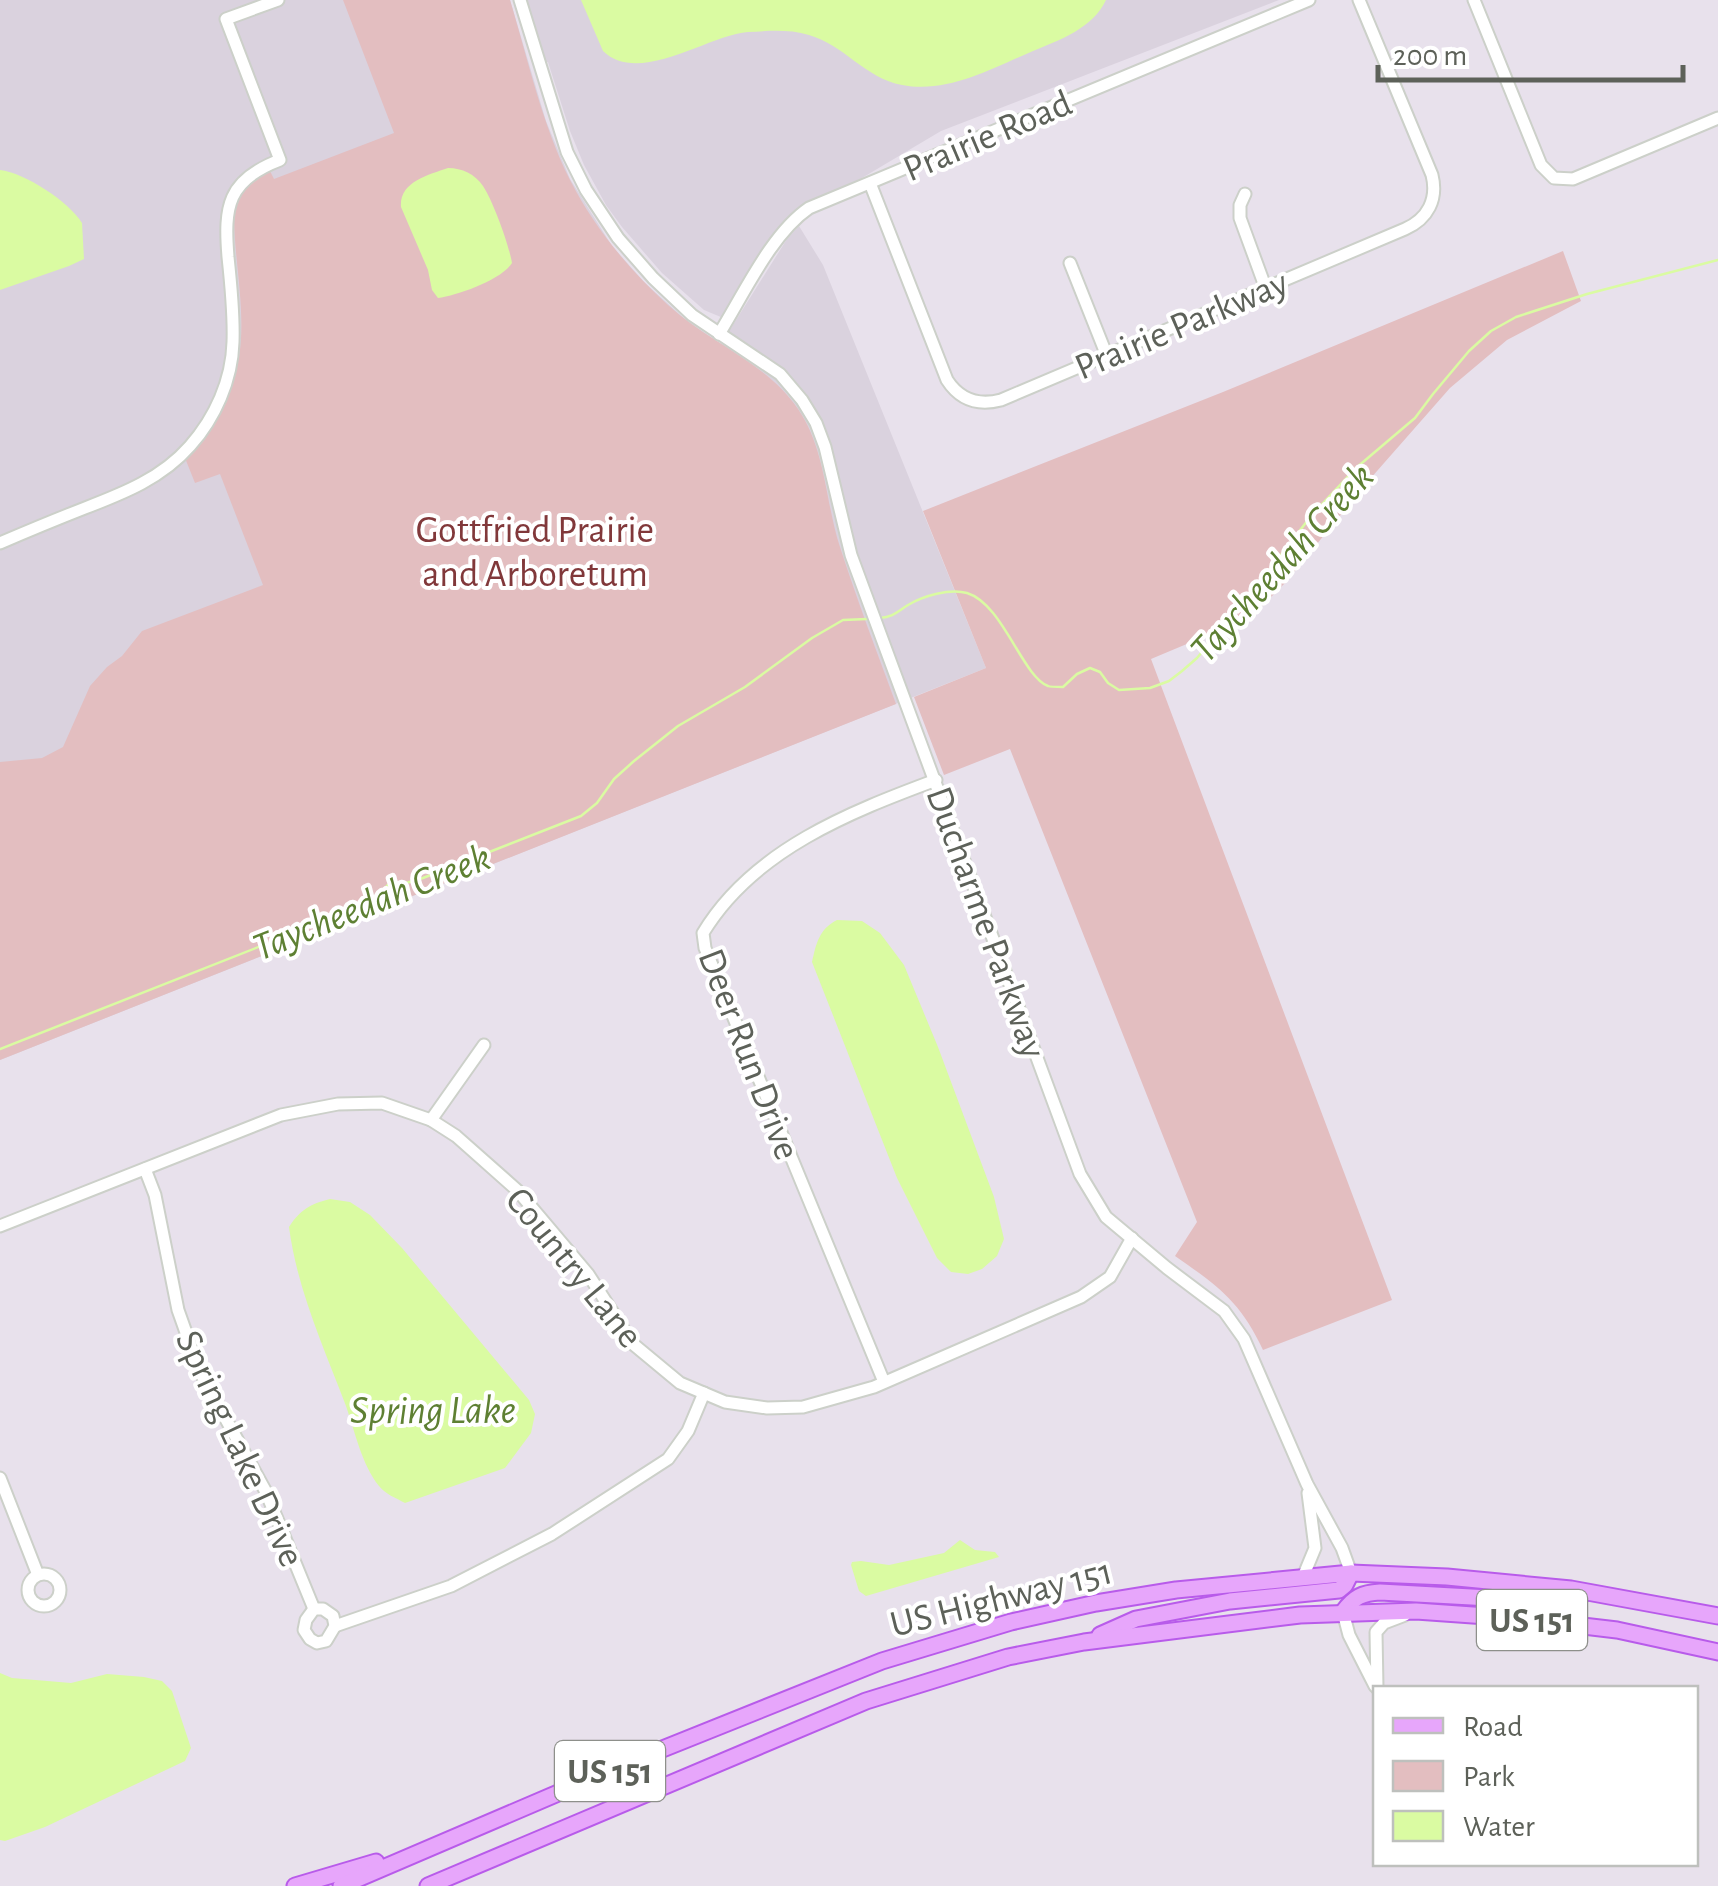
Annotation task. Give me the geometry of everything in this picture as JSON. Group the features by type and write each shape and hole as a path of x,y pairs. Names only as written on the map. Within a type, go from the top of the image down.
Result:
{"main road":[{"name":"US Highway 151","path":"341,1886 640,1758 882,1661 1011,1622 1096,1602 1176,1590 1351,1574 1447,1577 1600,1594 1718,1616"},
{"path":"1084,1642 1136,1619 1230,1600 1339,1590 1351,1574"},
{"path":"1343,1612 1365,1593 1545,1602 1600,1594"},
{"name":"US Highway 151","path":"428,1886 866,1701 1008,1657 1084,1642 1300,1615 1416,1611 1617,1630 1718,1652"},
{"path":"295,1886 452,1839"}],"street":[{"path":"0,543 154,477 185,452 214,413 226,383 234,343 226,231 229,207 248,176 280,160 226,19 278,0"},
{"name":"Ducharme Parkway","path":"520,0 560,134 586,190 618,238 692,315 780,374 811,413 825,447 842,523 870,607 1080,1174 1106,1217 1224,1311 1244,1339 1306,1484 1342,1548 1351,1574"},
{"name":"Prairie Road","path":"719,334 775,242 809,208 1309,0"},
{"name":"Prairie Parkway","path":"870,183 947,380 956,392 972,401 995,402 1420,220 1429,209 1434,180 1359,0"},
{"path":"1474,0 1541,165 1558,179 1571,179 1718,118"},
{"path":"1245,194 1240,218 1266,289"},
{"path":"1070,263 1107,356"},
{"name":"Deer Run Drive","path":"884,1382 760,1087 704,948 702,933 740,884 766,864 847,815 936,780"},
{"path":"431,1120 484,1045"},
{"name":"Country Lane","path":"0,1226 280,1116 338,1104 382,1103 431,1120 456,1136 518,1190 588,1274 633,1344 680,1383 724,1402 766,1408 803,1407 884,1382 1082,1297 1110,1277 1132,1238"},
{"name":"Spring Lake Drive","path":"146,1170 164,1232 178,1310 200,1372 266,1492 314,1609"},
{"name":"Spring Lake Drive","path":"314,1609 304,1630 317,1643 326,1641 336,1626 451,1586 552,1534 668,1458 688,1431 704,1393"},
{"path":"0,1478 38,1575"},
{"name":"Ducharme Parkway","path":"1303,1577 1315,1548 1306,1484"},
{"name":"Spring Lake Drive","path":"314,1609 333,1616 336,1626"},
{"path":"1376,1686 1376,1632 1384,1623 1416,1611"},
{"path":"1343,1612 1349,1634 1375,1686"}],"shaded area":[{"name":"Gottfried Prairie and Arboretum","path":"0,0 510,0 546,121 570,179 612,246 685,319 721,344 799,226 823,265 986,668 0,1060"},
{"path":"520,0 1279,0 941,131 803,213 728,320 704,310 662,273 606,205 570,131 548,62 538,63"}],"green space":[{"name":"Gottfried Prairie and Arboretum","path":"343,0 510,0 551,137 570,180 601,231 668,305 770,378 807,425 820,459 840,547 896,704 0,1060 0,762 42,758 63,747 90,686 142,631 263,585 220,474 195,483 185,458 222,402 237,364 241,322 234,212 239,198 252,182 270,171 274,179 394,133"},
{"path":"1563,251 1581,301 1507,340 1450,388 1285,583 1251,617 1151,659 1392,1300 1263,1350 1246,1319 1226,1296 1175,1256 1197,1222 1010,749 944,775 914,697 986,668 923,511"}],"water":[{"path":"581,0 1106,0 1084,26 1054,42 970,78 919,87 877,76 822,40 786,31 732,35 654,61 618,60 603,51"},
{"path":"448,168 468,172 483,186 512,263 489,281 438,298 401,207 405,191 416,181"},
{"path":"0,170 33,182 75,215 82,223 84,259 0,290"},
{"path":"837,920 862,921 880,933 904,965 994,1197 1004,1239 997,1256 982,1269 968,1274 951,1272 937,1258 897,1178 812,962 822,932"},
{"name":"Spring Lake","path":"330,1199 350,1202 370,1215 529,1400 535,1414 531,1433 505,1468 405,1503 384,1491 373,1478 312,1318 289,1227 306,1208"},
{"path":"960,1540 975,1550 995,1552 999,1557 866,1596 859,1591 852,1562 889,1565 944,1553"},
{"path":"0,1673 12,1678 71,1683 107,1674 162,1681 172,1691 191,1748 185,1761 45,1827 0,1840"}],"waterway":[{"name":"Taycheedah Creek","path":"880,618 929,596 967,593 991,611 1029,669 1048,686 1063,687 1090,668 1119,690 1150,688 1169,681 1197,658 1311,516 1356,468 1415,418 1469,351 1491,331 1516,317 1587,294 1718,260"},
{"name":"Taycheedah Creek","path":"0,1049 370,903 389,884 423,878 581,816 597,803 614,779 678,726 745,687 843,620 867,619"}]}
